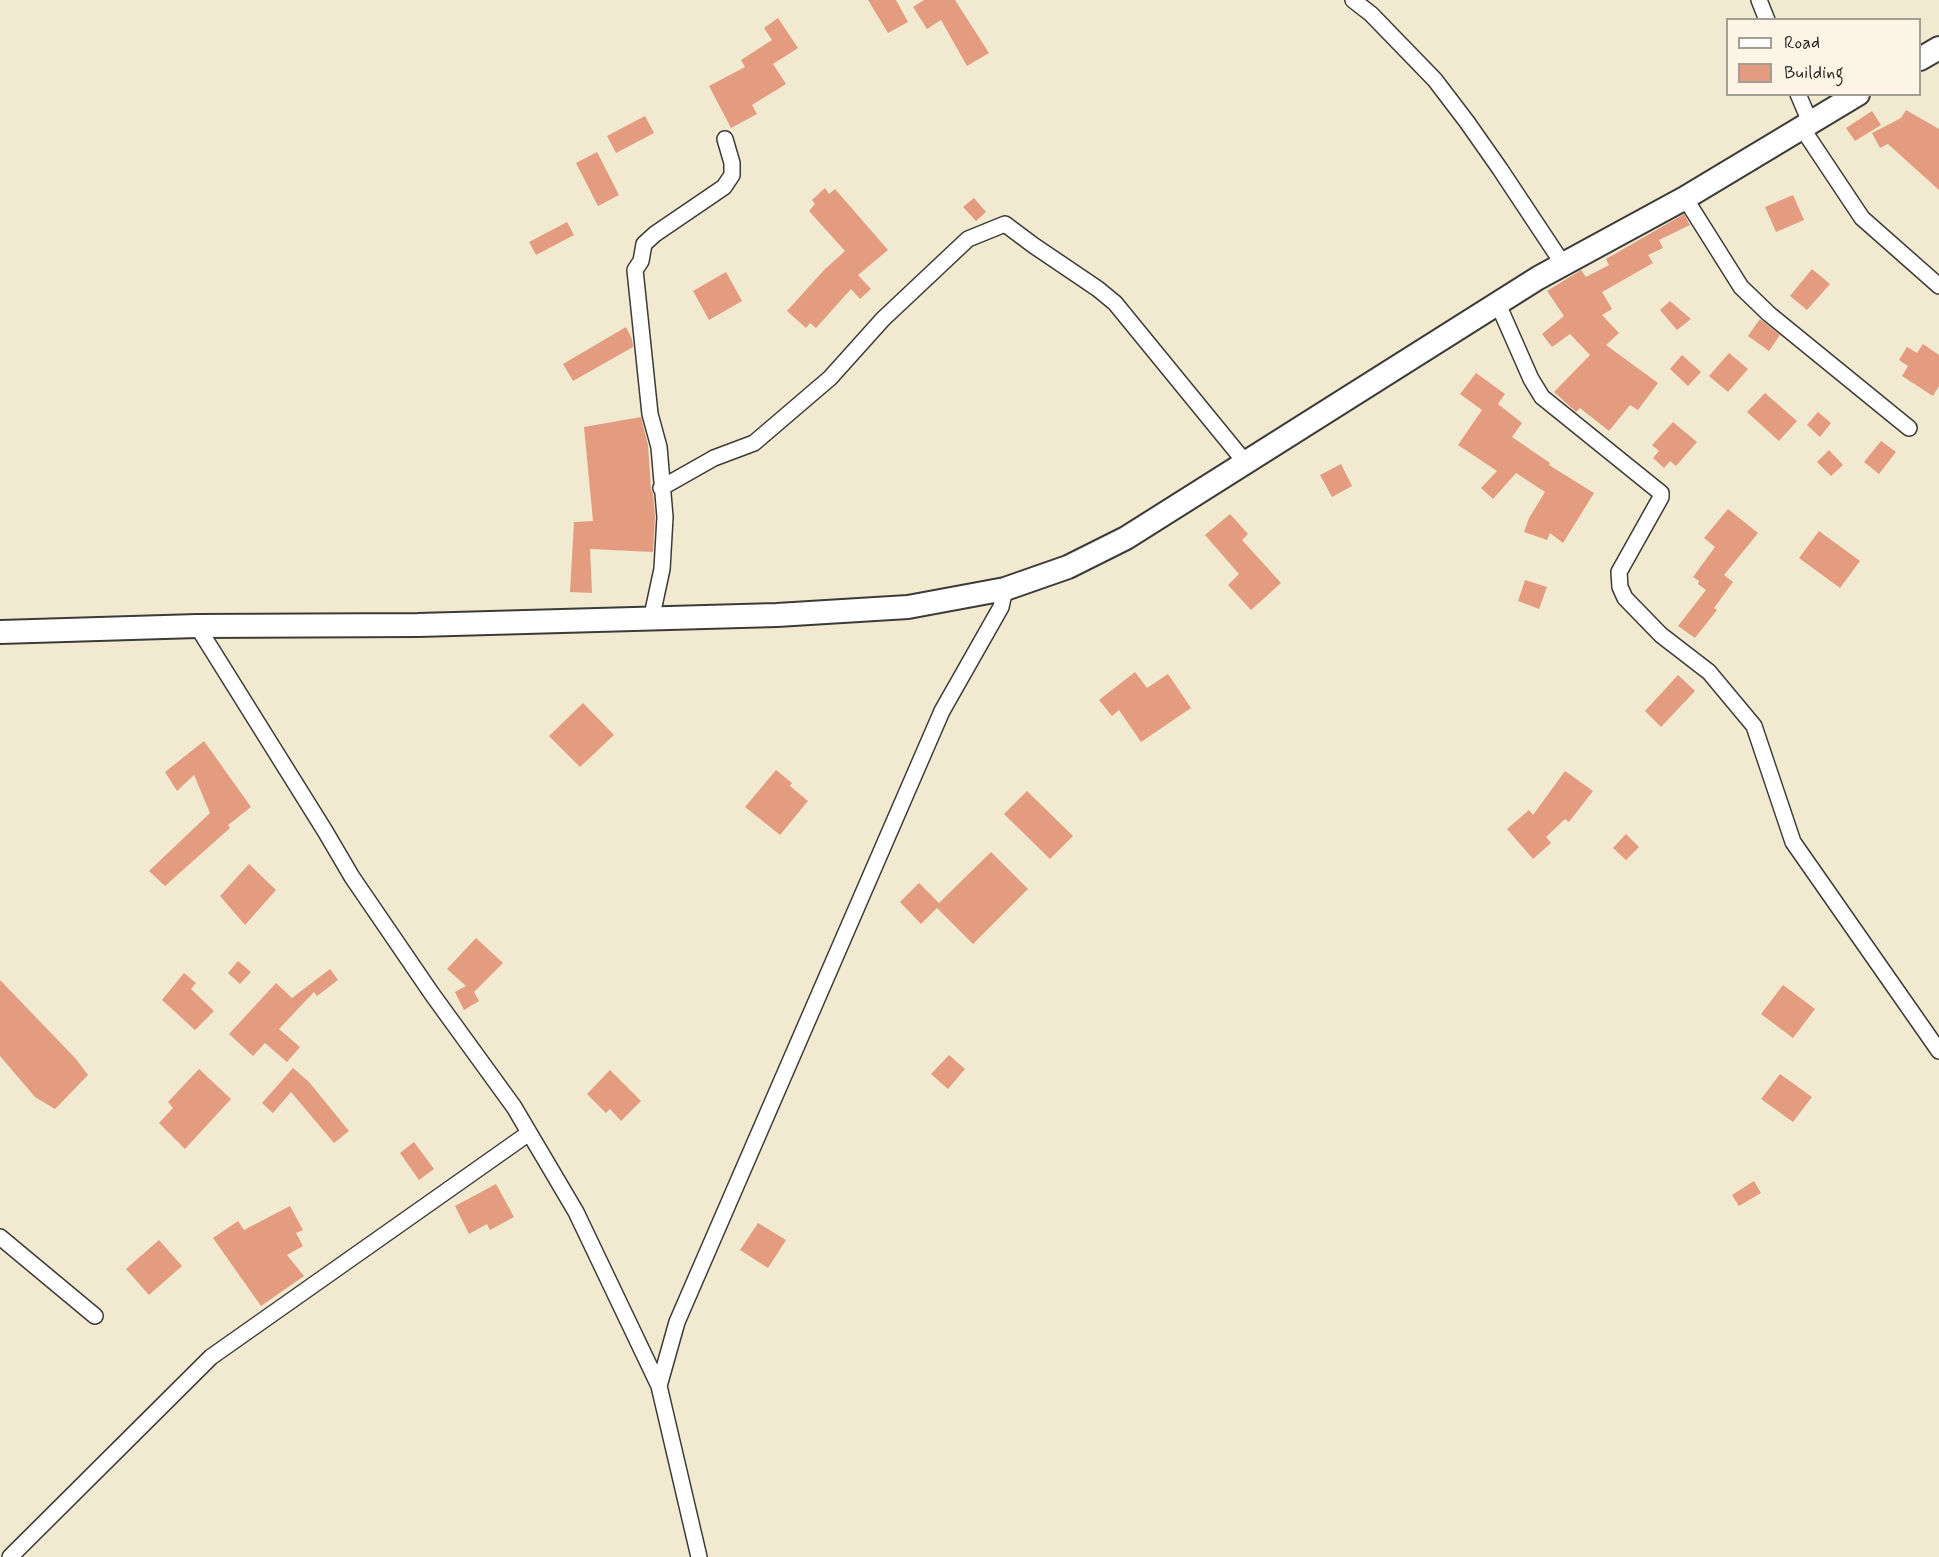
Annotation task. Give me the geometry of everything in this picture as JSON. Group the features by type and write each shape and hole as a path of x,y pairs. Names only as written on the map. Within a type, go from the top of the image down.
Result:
{"street":[{"path":"1353,0 1371,14 1435,80 1480,141 1563,264"},
{"path":"1760,0 1766,18"},
{"path":"1921,58 1939,48"},
{"path":"1799,96 1806,125 1862,218 1939,286"},
{"path":"0,632 651,620 777,615 908,607 1005,589 1068,567 1126,538 1563,264 1685,198 1855,96"},
{"path":"651,620 663,569 665,517 659,447 650,414 635,270 641,261 644,244 724,187 732,175 732,163 725,140"},
{"path":"1685,198 1741,287 1768,314 1909,428"},
{"path":"661,488 714,458 754,443 830,378 883,319 968,239 1005,224 1115,303 1245,462"},
{"path":"1498,304 1531,379 1542,397 1661,493 1661,497 1620,572 1620,587 1625,598 1661,634 1709,672 1754,726 1793,842 1939,1051"},
{"path":"659,1386 676,1322 695,1278 942,711 1001,607 1005,589"},
{"path":"197,627 352,877 432,994 514,1107 576,1212 659,1386 699,1557"},
{"path":"10,1557 211,1358 529,1133"},
{"path":"0,1237 95,1316"}],"building":[{"path":"868,0 896,0 908,22 888,33"},
{"path":"924,0 955,0 989,53 967,66 941,20 927,29 913,7"},
{"path":"778,18 798,48 773,64 786,84 752,105 757,114 731,128 709,86 745,67 741,60 772,40 764,28"},
{"path":"1906,110 1939,129 1939,190 1888,144 1880,148 1872,133 1901,118"},
{"path":"1872,111 1881,125 1855,141 1846,128"},
{"path":"645,116 654,133 616,153 607,136"},
{"path":"597,152 619,195 598,206 576,163"},
{"path":"825,188 829,194 835,189 888,250 858,275 871,289 860,299 851,289 816,328 810,323 806,328 787,311 824,270 845,251 809,211 815,204 812,200"},
{"path":"1793,195 1804,220 1776,232 1765,207"},
{"path":"974,198 986,212 976,221 963,207"},
{"path":"1684,214 1690,225 1659,240 1663,248 1648,255 1653,263 1602,292 1612,309 1602,315 1619,333 1606,345 1658,383 1638,410 1630,405 1609,431 1580,408 1576,412 1554,392 1590,355 1570,334 1552,347 1542,334 1564,316 1547,291 1581,270 1586,277 1609,265 1606,259"},
{"path":"567,222 574,235 536,255 529,242"},
{"path":"1812,269 1830,284 1807,310 1790,296"},
{"path":"726,272 742,301 709,320 693,291"},
{"path":"1670,301 1691,319 1677,330 1660,310"},
{"path":"1760,319 1780,335 1769,351 1748,336"},
{"path":"626,327 633,347 573,381 563,364"},
{"path":"1923,344 1939,355 1939,386 1933,396 1902,376 1908,366 1899,360 1907,347 1917,353"},
{"path":"1729,353 1748,369 1728,392 1709,376"},
{"path":"1682,355 1701,372 1688,386 1670,369"},
{"path":"1476,373 1505,394 1498,404 1522,423 1512,437 1550,463 1549,465 1594,493 1563,543 1550,533 1547,540 1524,532 1529,518 1545,492 1516,473 1493,499 1481,488 1497,471 1458,445 1482,410 1460,394"},
{"path":"1765,393 1797,421 1779,441 1747,412"},
{"path":"1818,412 1831,423 1820,437 1807,425"},
{"path":"641,417 648,445 653,494 655,517 653,552 590,549 592,593 570,592 574,522 593,521 584,427"},
{"path":"1673,422 1697,442 1676,466 1670,461 1664,468 1653,458 1659,451 1652,445"},
{"path":"1881,441 1896,452 1879,474 1864,462"},
{"path":"1829,450 1843,465 1831,476 1817,462"},
{"path":"1341,464 1352,486 1332,497 1320,475"},
{"path":"1728,509 1758,533 1724,575 1733,582 1714,608 1717,610 1695,638 1678,626 1706,590 1693,577 1715,547 1704,538"},
{"path":"1230,514 1248,534 1242,540 1281,583 1251,610 1228,585 1239,574 1205,535"},
{"path":"1819,531 1860,561 1840,588 1799,558"},
{"path":"1525,580 1547,587 1539,609 1518,601"},
{"path":"1135,672 1147,688 1168,674 1191,708 1141,742 1119,710 1112,716 1099,700"},
{"path":"1678,675 1695,691 1661,727 1645,711"},
{"path":"583,703 614,735 580,767 549,736"},
{"path":"204,741 251,807 228,825 230,828 165,886 149,871 210,813 194,775 177,791 165,772"},
{"path":"776,770 808,801 780,835 745,807"},
{"path":"1565,771 1593,791 1569,822 1565,819 1546,837 1551,843 1533,859 1507,829 1529,810 1533,815"},
{"path":"1027,791 1073,836 1050,859 1004,814"},
{"path":"1626,834 1639,847 1626,860 1613,848"},
{"path":"991,852 1028,889 973,944 937,908 921,924 900,902 919,883 939,903"},
{"path":"249,864 276,890 245,925 220,896"},
{"path":"476,938 503,963 474,992 479,1001 464,1010 455,992 466,986 447,969"},
{"path":"238,961 251,972 240,984 228,973"},
{"path":"330,969 338,980 317,996 314,992 279,1029 300,1047 287,1062 265,1043 253,1056 229,1034 276,983 292,998"},
{"path":"184,973 196,983 191,989 214,1011 195,1030 162,1000"},
{"path":"0,980 76,1059 88,1075 55,1109 35,1097 0,1056"},
{"path":"1783,985 1815,1009 1793,1038 1761,1014"},
{"path":"949,1055 965,1069 948,1089 931,1074"},
{"path":"293,1068 309,1082 349,1131 334,1143 291,1092 273,1113 262,1103"},
{"path":"199,1069 231,1099 185,1149 159,1123 173,1108 168,1102"},
{"path":"610,1070 641,1101 621,1121 610,1109 606,1113 587,1094"},
{"path":"1780,1074 1812,1097 1793,1122 1761,1099"},
{"path":"414,1142 434,1169 419,1180 400,1153"},
{"path":"1754,1181 1761,1193 1739,1206 1732,1195"},
{"path":"496,1184 514,1217 490,1230 487,1224 469,1234 455,1206"},
{"path":"290,1206 303,1230 296,1233 303,1246 287,1255 304,1276 261,1306 213,1238 238,1221 244,1230"},
{"path":"758,1223 786,1240 768,1268 740,1250"},
{"path":"159,1240 182,1266 149,1295 126,1269"}]}
